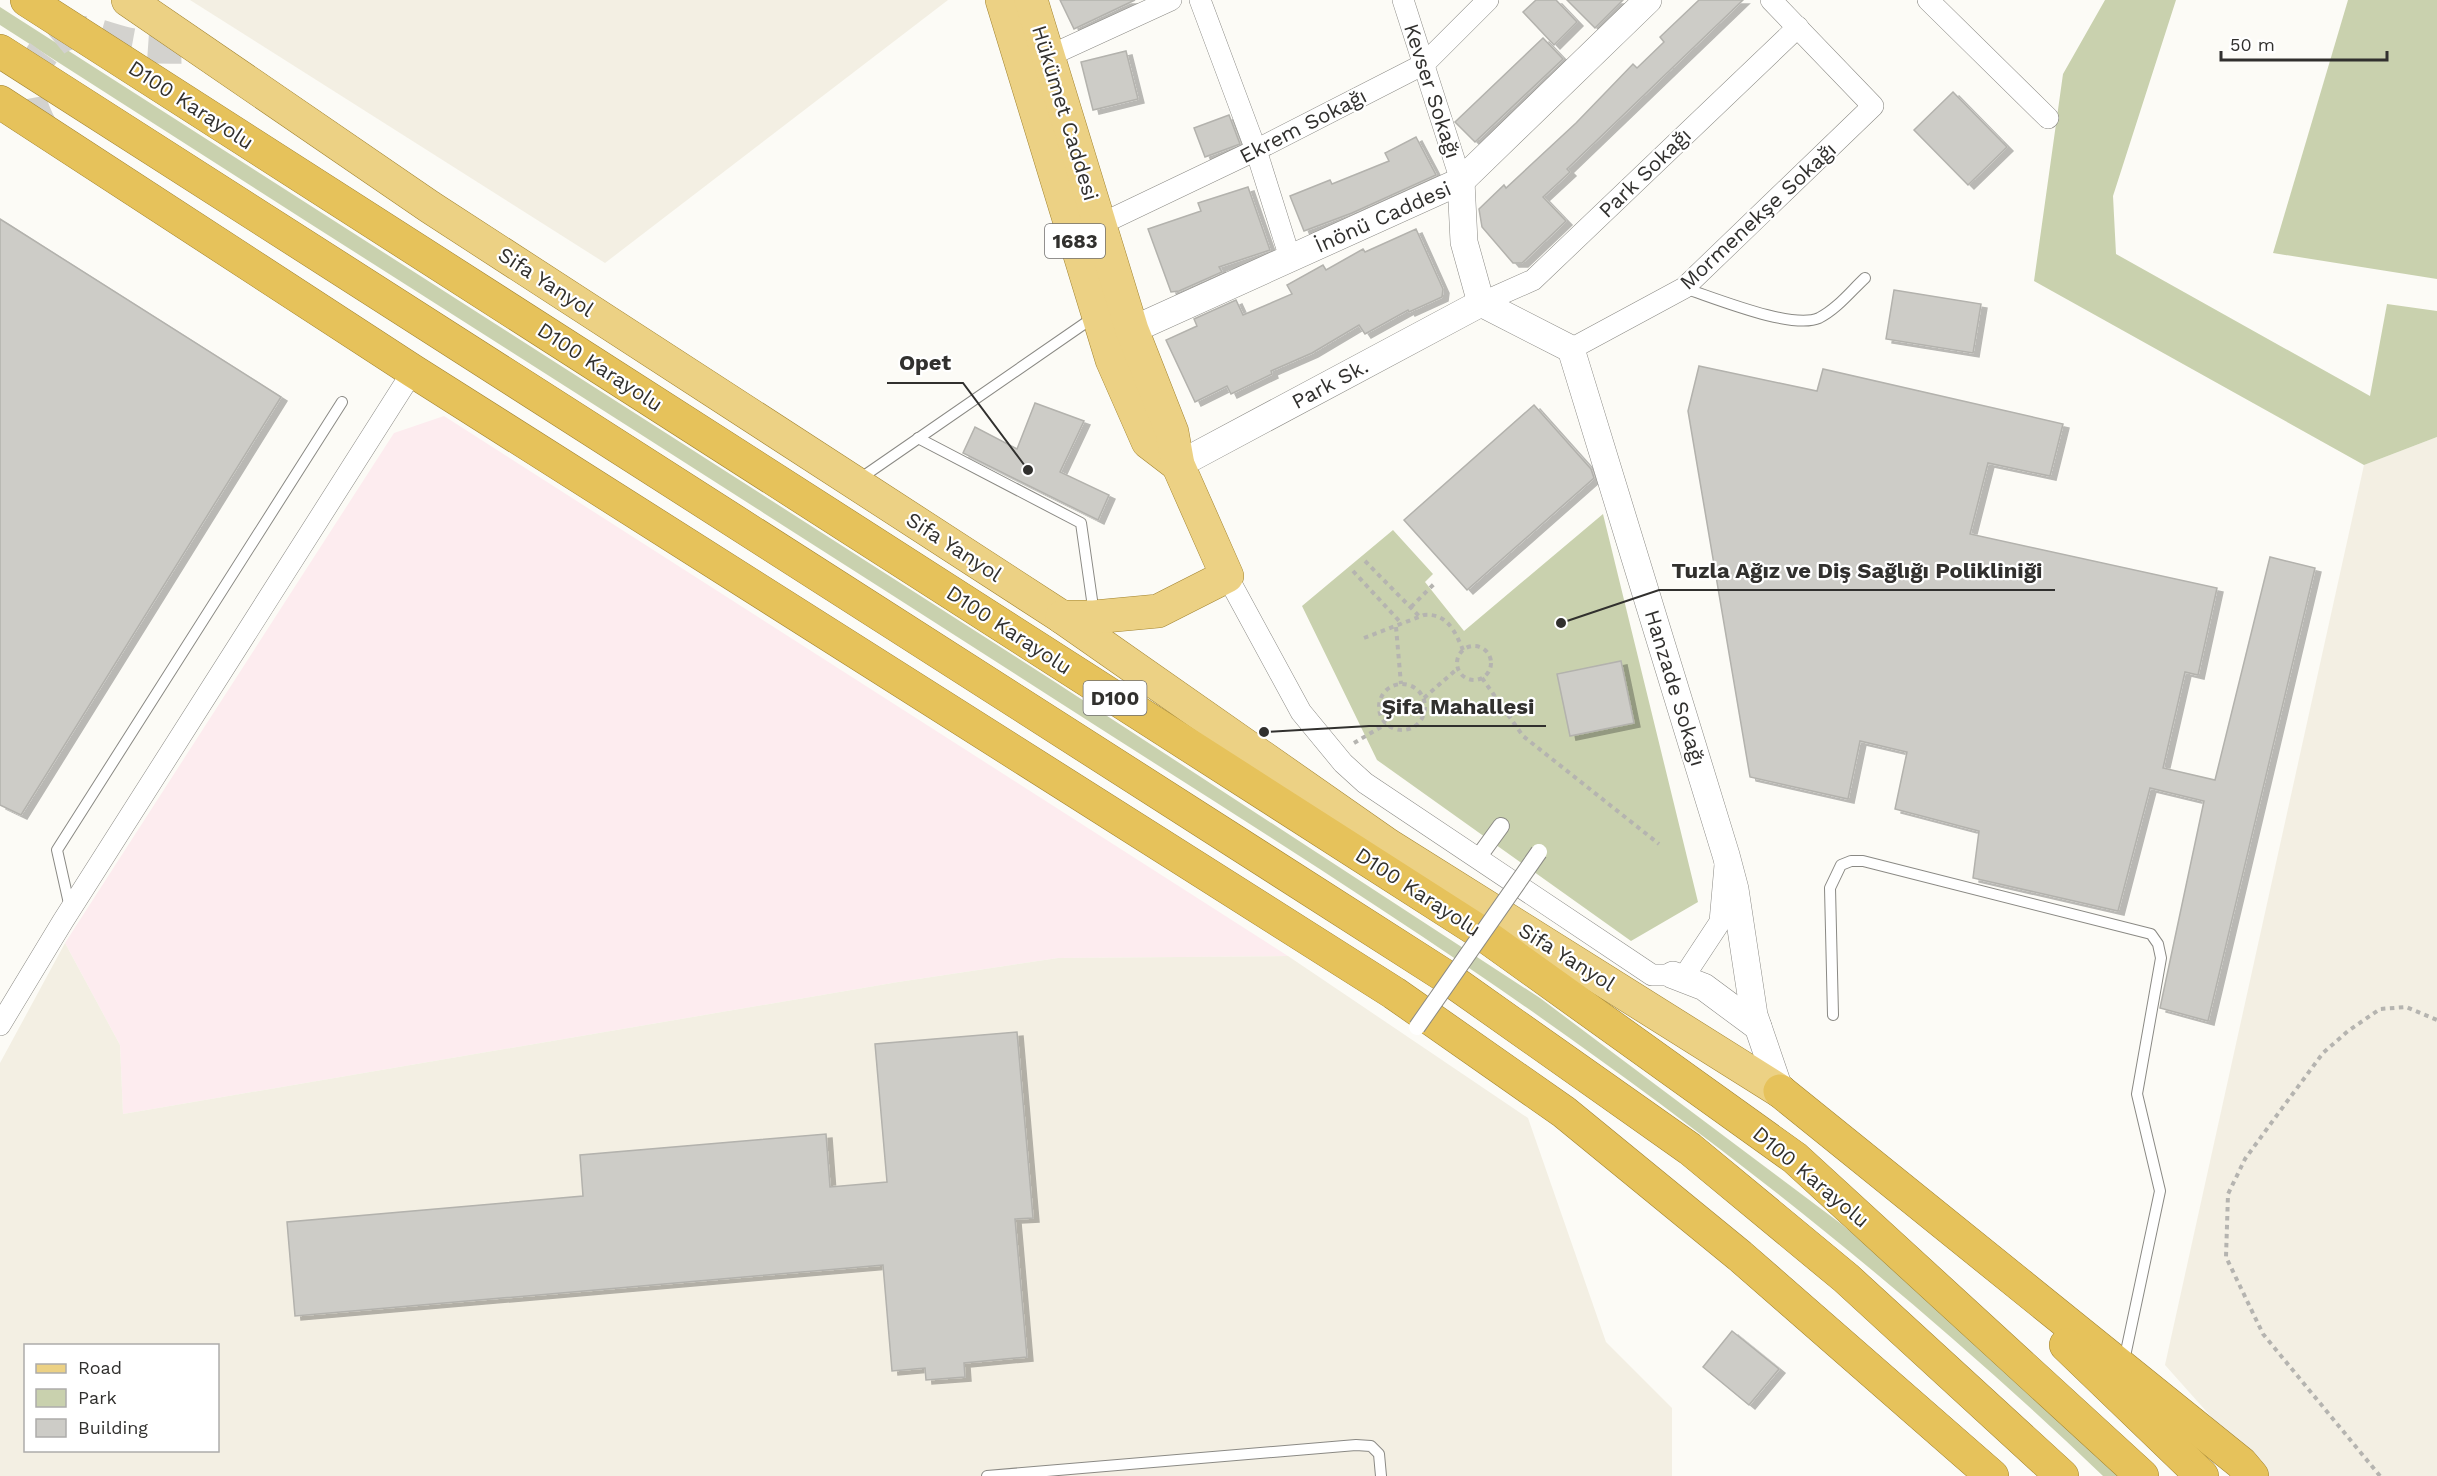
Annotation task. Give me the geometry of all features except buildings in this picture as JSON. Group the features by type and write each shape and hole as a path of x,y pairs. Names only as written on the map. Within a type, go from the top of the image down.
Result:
{"highway":[{"name":"D100 Karayolu","path":"27,0 1477,930 1795,1158 2142,1476"},
{"name":"D100","path":"0,51 1445,976 1690,1149 1846,1278 2062,1476"},
{"path":"0,102 413,371 1564,1112 1740,1256 1992,1476"},
{"path":"1780,1091 1917,1199 2112,1374 2202,1476"},
{"path":"2112,1374 2241,1463 2252,1476"},
{"path":"1880,1377 1965,1476"}],"main road":[{"name":"Sifa Yanyol","path":"128,0 430,207 1062,617 1388,845 1780,1091"},
{"name":"Hükümet Caddesi","path":"1002,0 1112,360 1148,442 1178,465"},
{"name":"Hükümet Caddesi","path":"1031,0 1132,330 1172,432 1178,465 1227,576"},
{"path":"1062,617 1094,617 1158,611 1227,576"}],"street":[{"path":"1049,56 1172,0"},
{"path":"1200,0 1256,150 1290,258"},
{"name":"Kevser Sokağı","path":"1403,0 1461,181"},
{"name":"Ekrem Sokağı","path":"1099,225 1256,150 1424,64 1488,0"},
{"name":"İnönü Caddesi","path":"1132,330 1461,181 1648,0"},
{"path":"1771,0 1798,27"},
{"path":"1928,0 2048,118"},
{"name":"Mormenekşe Sokağı","path":"1571,349 1684,288 1874,106 1798,27"},
{"name":"Park Sokağı","path":"1481,303 1533,280 1798,27"},
{"path":"1461,181 1464,242 1481,303 1571,349"},
{"name":"Park Sk.","path":"1178,465 1481,303"},
{"name":"Hanzade Sokağı","path":"1571,349 1726,855 1758,1027 1780,1091"},
{"path":"0,1025 70,909 413,371"},
{"path":"1227,576 1301,712 1336,754 1365,783 1652,975 1685,975 1720,922 1726,855"},
{"path":"1477,859 1501,825"},
{"path":"1417,1027 1539,852"},
{"path":"1673,975 1704,987 1758,1027"}],"lane":[{"path":"1684,288 1784,319 1803,322 1830,311 1865,278"},
{"path":"855,482 1097,315"},
{"path":"70,909 57,850 342,402"},
{"path":"918,438 1081,523 1094,617"},
{"path":"1833,1015 1830,888 1841,865 1851,861 1863,861 2151,934 2158,944 2161,958 2137,1094 2160,1191 2112,1374"},
{"path":"987,1476 1356,1445 1371,1446 1379,1455 1381,1476"}],"path":[{"path":"1365,561 1420,617"},
{"path":"1353,571 1402,624"},
{"path":"1411,607 1434,584"},
{"path":"1364,638 1434,614 1445,619 1456,632 1463,650"},
{"path":"1396,627 1401,684"},
{"path":"1475,645 1489,654 1491,665 1482,678 1465,677 1458,668 1458,657 1463,650 1475,645"},
{"path":"1424,698 1458,668"},
{"path":"1482,678 1523,736 1659,844"},
{"path":"1401,684 1416,688 1424,698 1424,716 1415,727 1400,731 1386,724 1379,711 1382,696 1387,690 1401,684"},
{"path":"1336,754 1386,724"},
{"path":"2380,1476 2263,1334 2226,1257 2228,1194 2245,1159 2287,1101 2323,1053 2348,1031 2380,1010 2406,1007 2437,1020"}],"shaded area":[{"path":"190,0 948,0 605,263"},
{"path":"444,416 1288,956 1058,958 898,982 123,1114 120,1045 65,943 394,433"},
{"path":"2437,437 2437,1476 2264,1476 2165,1365 2364,465"},
{"path":"65,943 120,1045 123,1114 898,982 1058,958 1288,956 1528,1118 1606,1342 1672,1408 1672,1476 0,1476 0,1063"}],"green space":[{"path":"2105,0 2176,0 2113,196 2116,254 2370,396 2387,304 2437,311 2437,437 2364,465 2034,281 2063,74"},
{"path":"2348,0 2437,0 2437,279 2273,253"},
{"path":"0,7 1055,682 1540,998 1840,1223 1946,1312 2126,1476 2103,1476 1954,1339 1798,1210 1637,1087 1472,970 1368,900 0,25"},
{"path":"1603,514 1698,902 1631,941 1377,760 1302,606 1393,530 1433,574 1425,582 1464,631"}],"tunnel":[{"path":"42,129 31,105 30,81 36,64 48,47 59,37 84,32 141,46 197,47"}],"place":[{"name":"Opet","path":"1028,470"},
{"name":"Tuzla Ağız ve Diş Sağlığı Polikliniği","path":"1561,623"},
{"name":"Şifa Mahallesi","path":"1264,732"}]}
